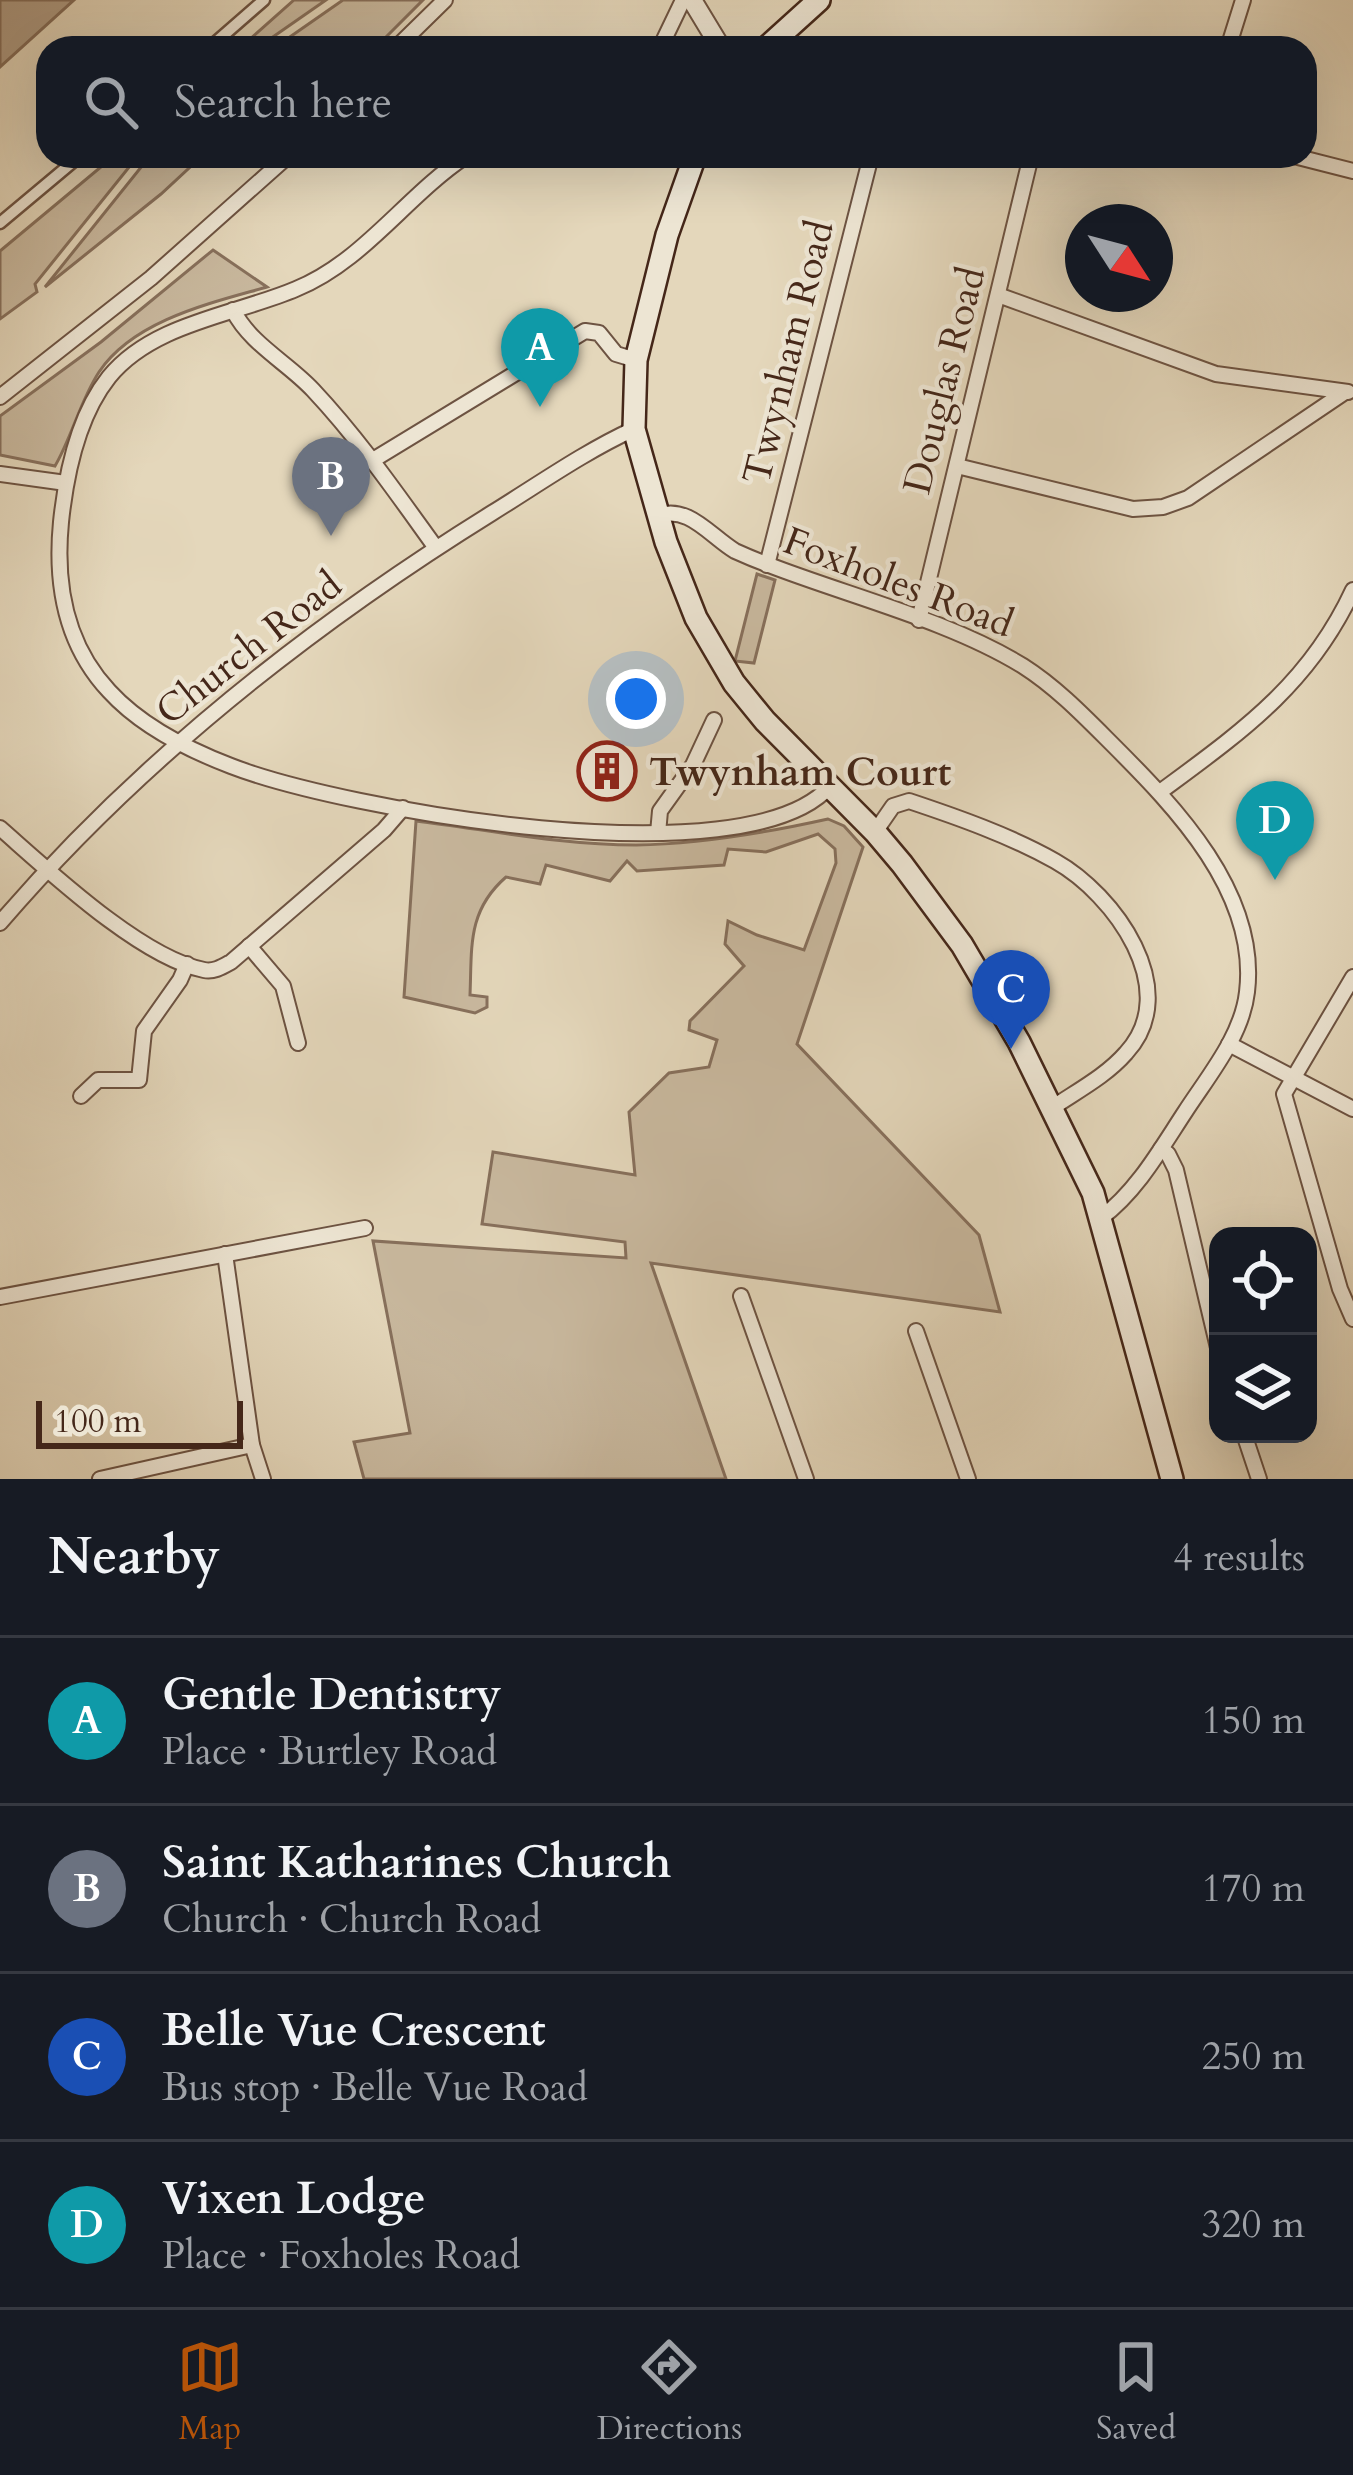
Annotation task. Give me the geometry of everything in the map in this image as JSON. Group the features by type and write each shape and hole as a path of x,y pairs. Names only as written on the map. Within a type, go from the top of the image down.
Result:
{"main road":[{"path":"779,36 819,0"},
{"path":"691,168 667,235 636,361 634,429 657,516 696,618 718,659 765,721 875,832 962,945 1019,1042 1101,1219 1172,1479"}],"street":[{"path":"223,36 264,0"},
{"path":"408,36 445,0"},
{"path":"667,36 687,0 712,36"},
{"path":"1232,36 1243,0"},
{"path":"1317,162 1353,171"},
{"path":"0,223 66,168"},
{"path":"0,397 151,278 275,168"},
{"path":"452,168 329,273 182,329 123,362 91,406 66,483 58,550 60,588 76,641 111,693 178,742 269,779 403,808 634,836 792,814 818,800 830,786"},
{"name":"Twynham Road","path":"767,565 868,168"},
{"name":"Douglas Road","path":"919,620 1027,168"},
{"path":"998,295 1216,374 1349,392"},
{"path":"233,310 241,326 310,387 373,460 436,548"},
{"path":"373,460 585,331 599,333 616,354 636,361"},
{"path":"957,466 1132,508 1163,507 1188,498 1349,392"},
{"name":"Church Road","path":"0,923 100,812 178,742 436,548 634,429"},
{"path":"0,473 66,483"},
{"name":"Foxholes Road","path":"657,516 668,512 688,516 737,552 999,653 1041,678 1160,792 1217,874 1244,938 1248,991 1229,1044 1124,1201 1101,1219"},
{"path":"1160,792 1280,698 1312,659 1353,590"},
{"path":"658,833 660,811 693,765 714,720"},
{"path":"875,832 893,806 909,802 1038,852 1082,879 1128,934 1148,982 1139,1036 1100,1076 1052,1108"},
{"path":"0,828 140,940 188,964 217,970 384,830 403,808"},
{"path":"249,946 283,986 298,1043"},
{"path":"82,1096 98,1079 139,1080 143,1031 188,964"},
{"path":"1353,977 1284,1094 1340,1289 1353,1319"},
{"path":"1229,1044 1353,1109"},
{"path":"1161,1149 1176,1170 1215,1335"},
{"path":"0,1297 365,1228"},
{"path":"225,1254 252,1445 262,1479"},
{"path":"741,1295 806,1479"},
{"path":"916,1330 968,1479"},
{"path":"1247,1443 1259,1479"},
{"path":"100,1479 252,1445"}],"shaded area":[{"path":"0,0 74,0 0,67"},
{"path":"294,0 326,0 274,36 254,36"},
{"path":"343,0 423,0 387,36 291,36"},
{"path":"100,168 128,168 35,284 37,292 0,319 0,251"},
{"path":"140,168 189,168 161,194 45,287"},
{"path":"213,250 267,287 175,316 114,354 92,383 55,466 0,455 0,416 101,342"},
{"path":"757,574 775,580 754,663 735,661"},
{"path":"828,819 844,826 863,847 797,1044 979,1235 1000,1312 651,1263 726,1479 364,1479 354,1442 410,1433 373,1241 626,1258 625,1242 482,1224 493,1152 635,1175 629,1112 669,1073 709,1067 717,1040 689,1030 690,1021 744,966 725,944 728,921 804,950 836,863 835,849 818,834 766,852 728,849 724,865 637,871 627,861 610,881 546,865 540,884 506,877 484,903 474,931 470,995 487,997 487,1007 475,1013 404,997 416,821 554,840 636,845 732,837"}],"place":[{"name":"Gentle Dentistry","path":"540,407"},
{"name":"Saint Katharines Church","path":"331,536"},
{"name":"Twynham Court","path":"607,771"},
{"name":"Vixen Lodge","path":"1275,880"},
{"name":"Belle Vue Crescent","path":"1011,1049"}]}
